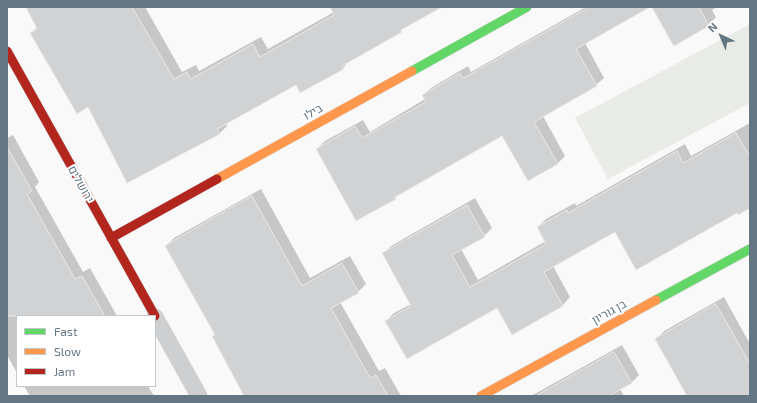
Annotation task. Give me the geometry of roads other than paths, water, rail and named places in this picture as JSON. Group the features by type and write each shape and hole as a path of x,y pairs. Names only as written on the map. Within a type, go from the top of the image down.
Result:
{"street":[{"name":"בילו","path":"111,238 527,7"},
{"name":"ירושלים","path":"7,51 154,315"},
{"name":"בן גוריון","path":"485,395 750,249"},
{"name":"ירושלים","path":"156,318 199,396"}]}
